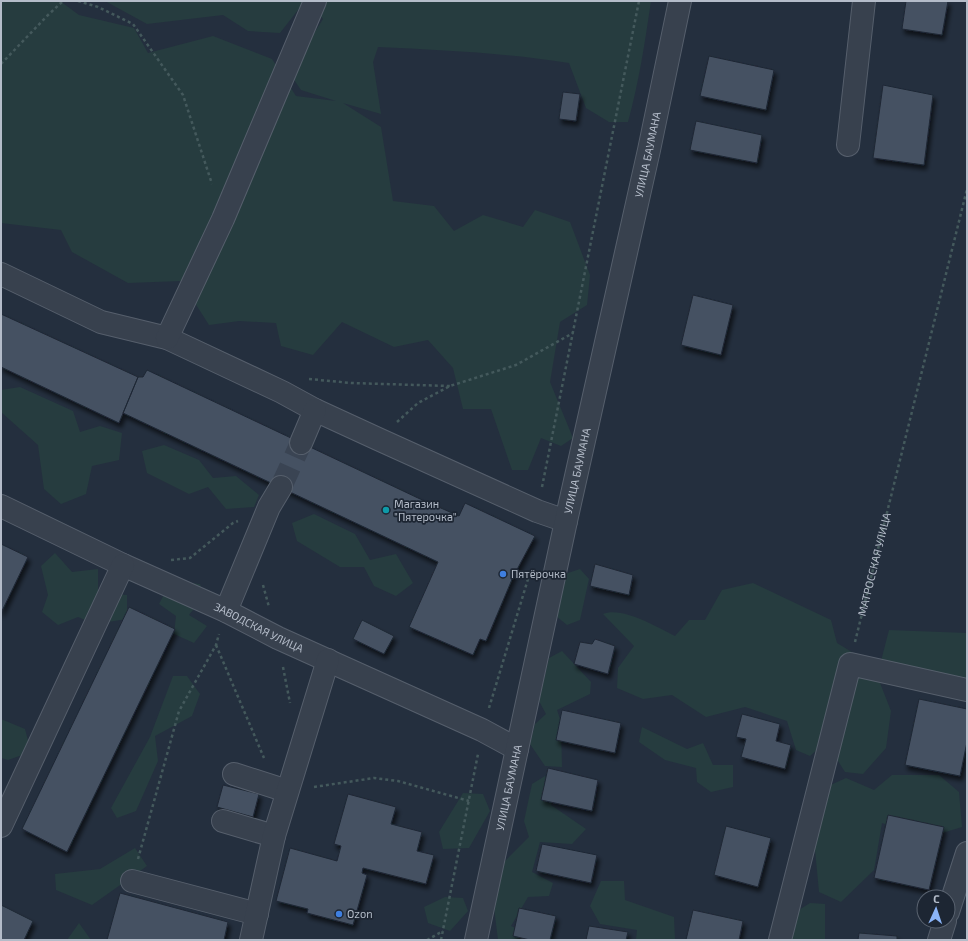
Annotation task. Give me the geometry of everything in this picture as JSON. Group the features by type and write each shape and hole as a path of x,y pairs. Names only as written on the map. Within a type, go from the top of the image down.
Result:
{"street":[{"path":"167,338 223,219 315,1"},
{"name":"УЛИЦА БАУМАНА","path":"476,940 566,520 649,150 680,1"},
{"path":"848,145 864,1"},
{"path":"1,274 101,322 167,338 378,439 537,511 566,520"},
{"path":"301,443 315,410"},
{"path":"226,611 269,507 281,487"},
{"name":"ЗАВОДСКАЯ УЛИЦА","path":"1,506 123,565 226,611 278,638 482,730 517,749"},
{"path":"1,826 123,565"},
{"path":"251,940 274,836 328,660"},
{"path":"780,940 850,664 967,690"},
{"path":"234,774 287,791"},
{"path":"223,821 274,836"},
{"path":"955,889 967,853"},
{"path":"132,881 257,914"},
{"path":"939,940 942,929"}],"path":[{"path":"1,64 63,1"},
{"path":"78,1 98,7 133,24 183,95 223,219"},
{"path":"537,511 639,1"},
{"name":"МАТРОССКАЯ УЛИЦА","path":"850,664 967,189"},
{"path":"378,439 418,404 450,386 516,365 573,333"},
{"path":"282,392 310,379 351,383 450,386"},
{"path":"168,560 190,558 233,523 269,507"},
{"path":"441,940 482,730 529,574"},
{"path":"132,881 180,711 216,644 226,611"},
{"path":"216,644 266,762"},
{"path":"287,791 374,778 398,781 469,801"},
{"path":"427,940 443,931"}],"green space":[{"path":"1,1 60,1 79,15 134,28 148,53 213,36 272,59 296,96 336,101 301,90 290,74 323,19 309,1 651,1 639,77 628,122 609,122 586,108 569,63 498,54 378,47 373,62 381,114 343,103 381,127 393,201 434,206 454,231 483,215 523,227 535,210 570,222 590,275 587,305 560,322 550,382 573,438 561,446 541,438 528,470 512,470 491,409 463,409 453,368 428,340 394,347 342,322 313,355 281,346 276,323 239,321 209,325 181,281 128,283 72,252 61,230 1,223"},
{"path":"105,1 305,1 280,33 248,31 223,15 147,24"},
{"path":"20,387 73,411 80,432 100,426 122,433 119,460 92,466 86,494 61,504 44,489 38,445 1,412 1,390"},
{"path":"164,445 199,460 213,478 236,476 259,495 254,507 226,509 208,487 189,494 147,473 142,451"},
{"path":"314,514 355,534 370,560 396,554 413,583 396,596 374,586 364,567 340,567 297,541 292,523"},
{"path":"55,553 72,572 98,569 98,593 127,595 127,619 95,624 78,617 58,625 42,612 48,595 41,566"},
{"path":"580,569 589,579 580,620 567,625 556,616 565,574"},
{"path":"171,581 200,584 204,596 189,615 207,626 194,643 174,634 176,616 159,604"},
{"path":"753,583 831,620 837,643 873,665 891,711 886,748 863,774 845,772 826,742 810,756 796,750 787,721 745,707 706,717 672,695 643,699 617,688 618,668 634,646 603,614 611,612 629,615 675,636 689,620 705,620 722,590"},
{"path":"889,630 967,633 967,681 881,661"},
{"path":"562,651 591,682 590,694 557,710 561,722 562,767 545,766 530,744 535,724 546,714 539,701 549,658"},
{"path":"173,676 187,676 200,694 192,716 155,736 158,761 136,811 117,818 111,808 150,737"},
{"path":"1,719 25,729 31,752 8,760 1,758"},
{"path":"642,727 687,749 703,743 713,765 733,765 733,787 711,792 697,782 696,768 665,760 639,742"},
{"path":"892,775 939,775 959,792 962,827 926,838 882,823 874,870 841,902 819,892 813,828 824,788 846,778 874,790"},
{"path":"545,776 554,788 551,805 586,829 572,844 540,842 532,872 553,883 549,896 528,897 511,926 543,940 498,940 493,899 499,867 529,837 524,821 532,784"},
{"path":"463,793 483,794 490,811 469,848 443,849 439,832"},
{"path":"135,848 147,866 92,905 56,890 55,874 100,869"},
{"path":"601,881 624,881 625,900 674,917 675,940 636,940 637,930 600,924 590,906"},
{"path":"445,897 463,898 468,911 450,931 428,923 424,907"},
{"path":"810,903 825,904 825,940 785,940 791,915"},
{"path":"79,923 91,940 67,940"}],"building":[{"path":"906,1 948,1 942,35 902,29"},
{"path":"709,56 774,70 766,110 700,96"},
{"path":"883,85 933,95 924,165 873,158"},
{"path":"563,92 580,94 576,121 559,119"},
{"path":"696,121 762,135 757,163 690,150"},
{"path":"693,295 733,305 721,355 681,345"},
{"path":"1,314 138,377 119,423 1,367"},
{"name":"Магазин \"Пятерочка\"","path":"147,370 459,516 465,503 535,536 513,577 486,641 480,639 473,655 409,627 438,562 123,413 138,377 143,377"},
{"path":"1,544 28,557 1,613"},
{"path":"595,564 633,575 629,595 590,586"},
{"path":"129,607 175,629 67,852 22,829"},
{"path":"362,620 394,636 384,654 353,639"},
{"path":"595,639 615,646 608,674 574,664 580,642 592,644"},
{"path":"919,699 967,709 967,742 960,776 905,765"},
{"path":"562,710 621,723 615,753 556,740"},
{"path":"742,714 780,724 776,741 791,745 785,769 741,757 746,739 736,737"},
{"path":"548,768 598,780 592,811 541,800"},
{"path":"223,785 259,794 253,817 217,807"},
{"path":"348,794 396,807 391,824 422,832 417,851 434,855 426,884 363,868 362,873 367,875 353,925 307,913 308,909 276,901 290,848 337,861 341,846 334,844"},
{"path":"888,815 944,827 929,889 874,878"},
{"path":"726,826 771,838 758,887 714,875"},
{"path":"542,844 597,855 591,883 536,871"},
{"path":"120,893 228,922 224,940 107,940"},
{"path":"1,905 33,921 24,940 1,940"},
{"path":"519,908 556,916 550,940 530,940 513,936"},
{"path":"693,910 743,921 739,940 686,940"},
{"path":"589,926 628,932 626,940 586,940"},
{"path":"859,933 897,936 897,940 858,940"}],"tunnel":[{"path":"281,487 301,443"}],"place":[{"name":"Магазин \"Пятерочка\"","path":"386,510"},
{"name":"Пятёрочка","path":"503,574"},
{"name":"Ozon","path":"339,914"}]}
